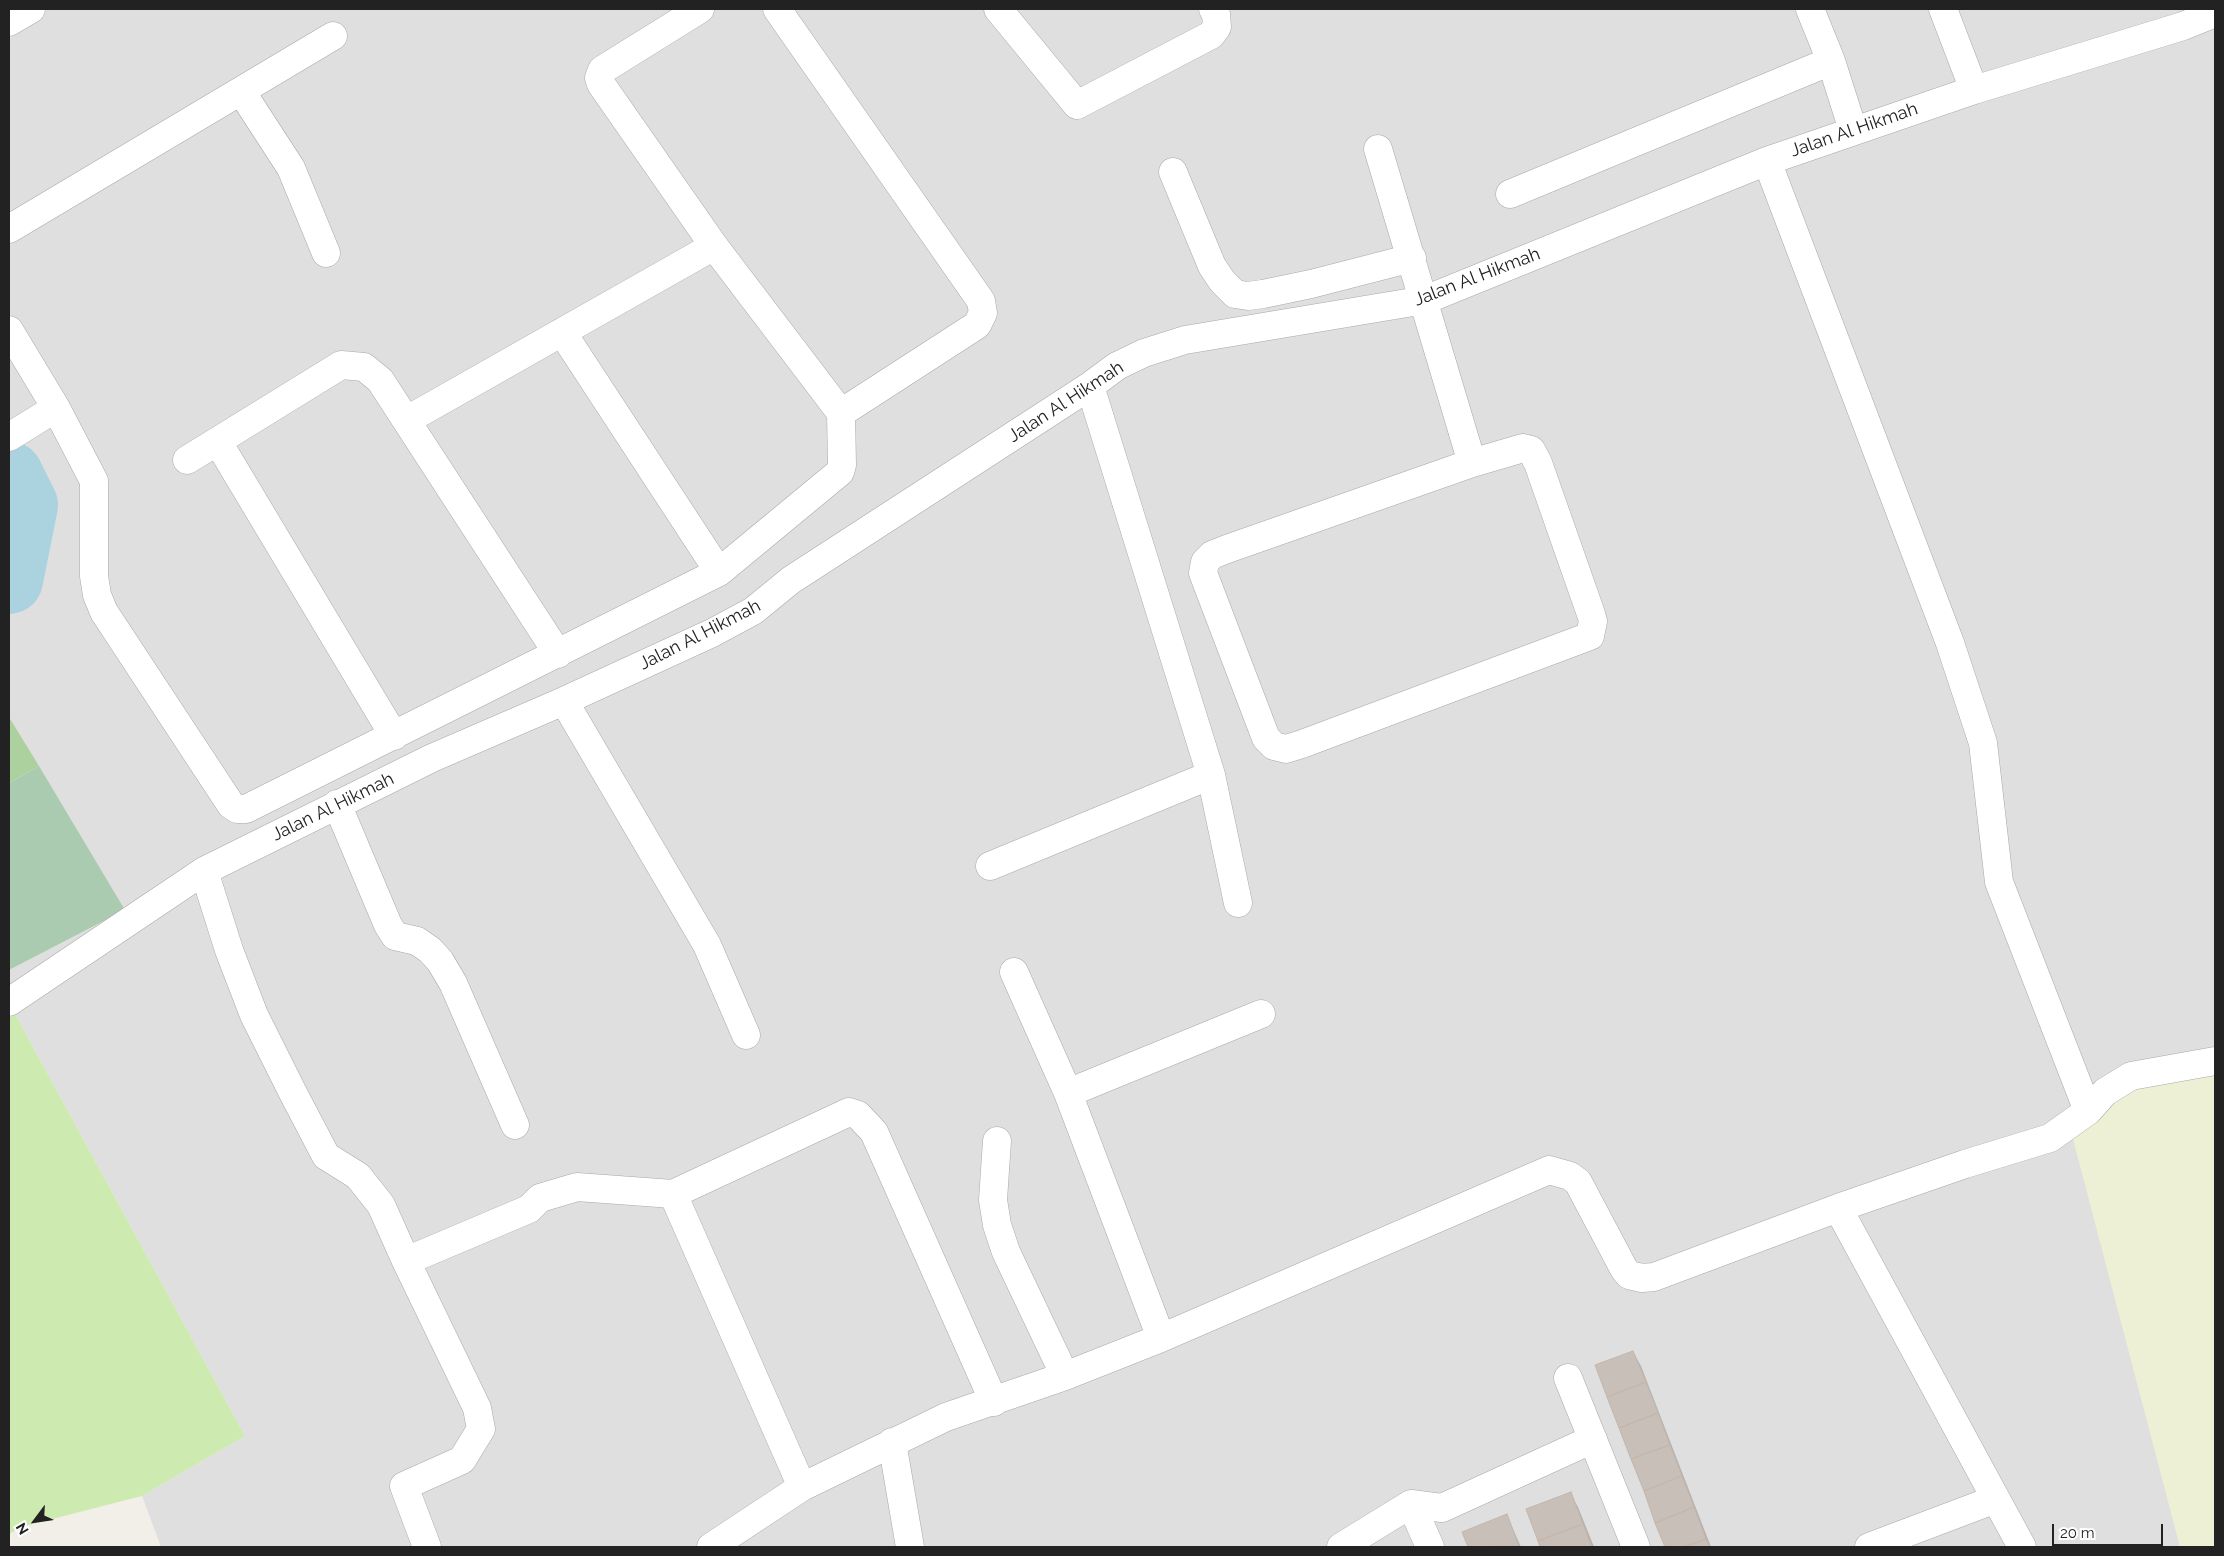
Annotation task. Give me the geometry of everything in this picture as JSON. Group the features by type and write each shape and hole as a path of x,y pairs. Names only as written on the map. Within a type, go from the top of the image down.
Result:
{"street":[{"path":"9,22 31,9"},
{"path":"9,330 56,408 94,481 94,576 97,595 104,612 231,805 237,809 246,809 719,572 840,472 842,465 841,413 714,246 601,84 602,70 700,9"},
{"path":"777,9 981,301 983,313 977,325 841,413"},
{"path":"998,9 1076,105 1211,35 1218,27 1216,14 1213,9"},
{"path":"1810,9 1831,61 1853,130"},
{"path":"1943,9 1974,90"},
{"name":"Jalan Al Hikmah","path":"9,1002 204,871 432,758 564,701 712,633 753,611 791,580 1090,386 1117,366 1144,353 1185,340 1425,300 1767,161 1974,90 2183,26 2215,13"},
{"path":"9,229 333,36"},
{"path":"1510,194 1831,61"},
{"path":"242,91 291,168 326,253"},
{"path":"1378,149 1425,300 1472,463"},
{"path":"1767,161 1950,643 1982,743 1999,882 2088,1112"},
{"path":"1173,172 1212,266 1222,281 1235,294 1248,296 1263,294 1311,284 1412,258"},
{"path":"407,420 714,246"},
{"path":"562,332 719,572"},
{"path":"187,460 340,364 364,367 380,380 558,654"},
{"path":"1090,386 1211,775 1238,903"},
{"path":"19,431 56,408"},
{"path":"218,442 394,736"},
{"path":"1523,448 1531,450 1535,456 1591,614 1593,621 1590,636 1302,744 1286,749 1274,746 1266,738 1203,573 1205,562 1212,556 1227,549 1472,463 1523,448"},
{"path":"564,701 707,945 746,1035"},
{"path":"990,866 1211,775"},
{"path":"337,804 388,925 395,936 417,941 430,950 453,983 515,1125"},
{"path":"204,871 229,950 254,1016 293,1093 326,1156 358,1176 381,1205 477,1408 481,1429 462,1460 404,1486 427,1547"},
{"path":"1014,972 1068,1094 1161,1338"},
{"path":"1068,1094 1261,1014"},
{"path":"711,1547 802,1487 946,1417 1065,1376 1161,1338 1549,1170 1570,1176 1578,1182 1624,1270 1630,1275 1642,1278 1654,1277 1838,1208 1965,1164 2050,1138 2088,1112 2105,1092 2131,1076 2215,1060"},
{"path":"406,1261 529,1209 540,1198 577,1187 673,1194 849,1112 858,1115 874,1132 994,1402"},
{"path":"997,1141 993,1200 997,1225 1006,1252 1065,1376"},
{"path":"673,1194 802,1487"},
{"path":"1838,1208 2022,1547"},
{"path":"1568,1378 1636,1547"},
{"path":"1341,1547 1412,1504 1442,1508 1593,1438"},
{"path":"892,1442 910,1547"},
{"path":"1869,1547 1996,1499"},
{"path":"1412,1504 1430,1547"}],"shaded area":[{"path":"9,9 2215,9 2215,1547 161,1547 142,1496 245,1436 9,1003 9,970 125,910 9,717"}],"green space":[{"path":"9,429 40,484 28,587 9,603"},
{"path":"9,717 39,766 9,783"},
{"path":"39,766 125,910 9,970 9,783"},
{"path":"9,1003 245,1436 142,1496 25,1526 9,1534"},
{"path":"2215,1056 2215,1547 2180,1547 2068,1120 2096,1089"}],"building":[{"path":"1633,1351 1646,1382 1607,1397 1595,1365"},
{"path":"1646,1382 1658,1413 1619,1428 1607,1397"},
{"path":"1658,1413 1670,1445 1631,1459 1619,1428"},
{"path":"1670,1445 1682,1476 1644,1491 1631,1459"},
{"path":"1682,1476 1694,1507 1655,1523 1644,1491"},
{"path":"1571,1492 1583,1524 1538,1541 1526,1509"},
{"path":"1694,1507 1706,1539 1684,1547 1665,1547 1655,1523"},
{"path":"1507,1514 1519,1546 1468,1547 1462,1532"},
{"path":"1583,1524 1592,1547 1540,1547 1538,1541"},
{"path":"1706,1539 1710,1547 1684,1547"}],"waterway":[{"path":"9,475 24,505 9,580"}]}
